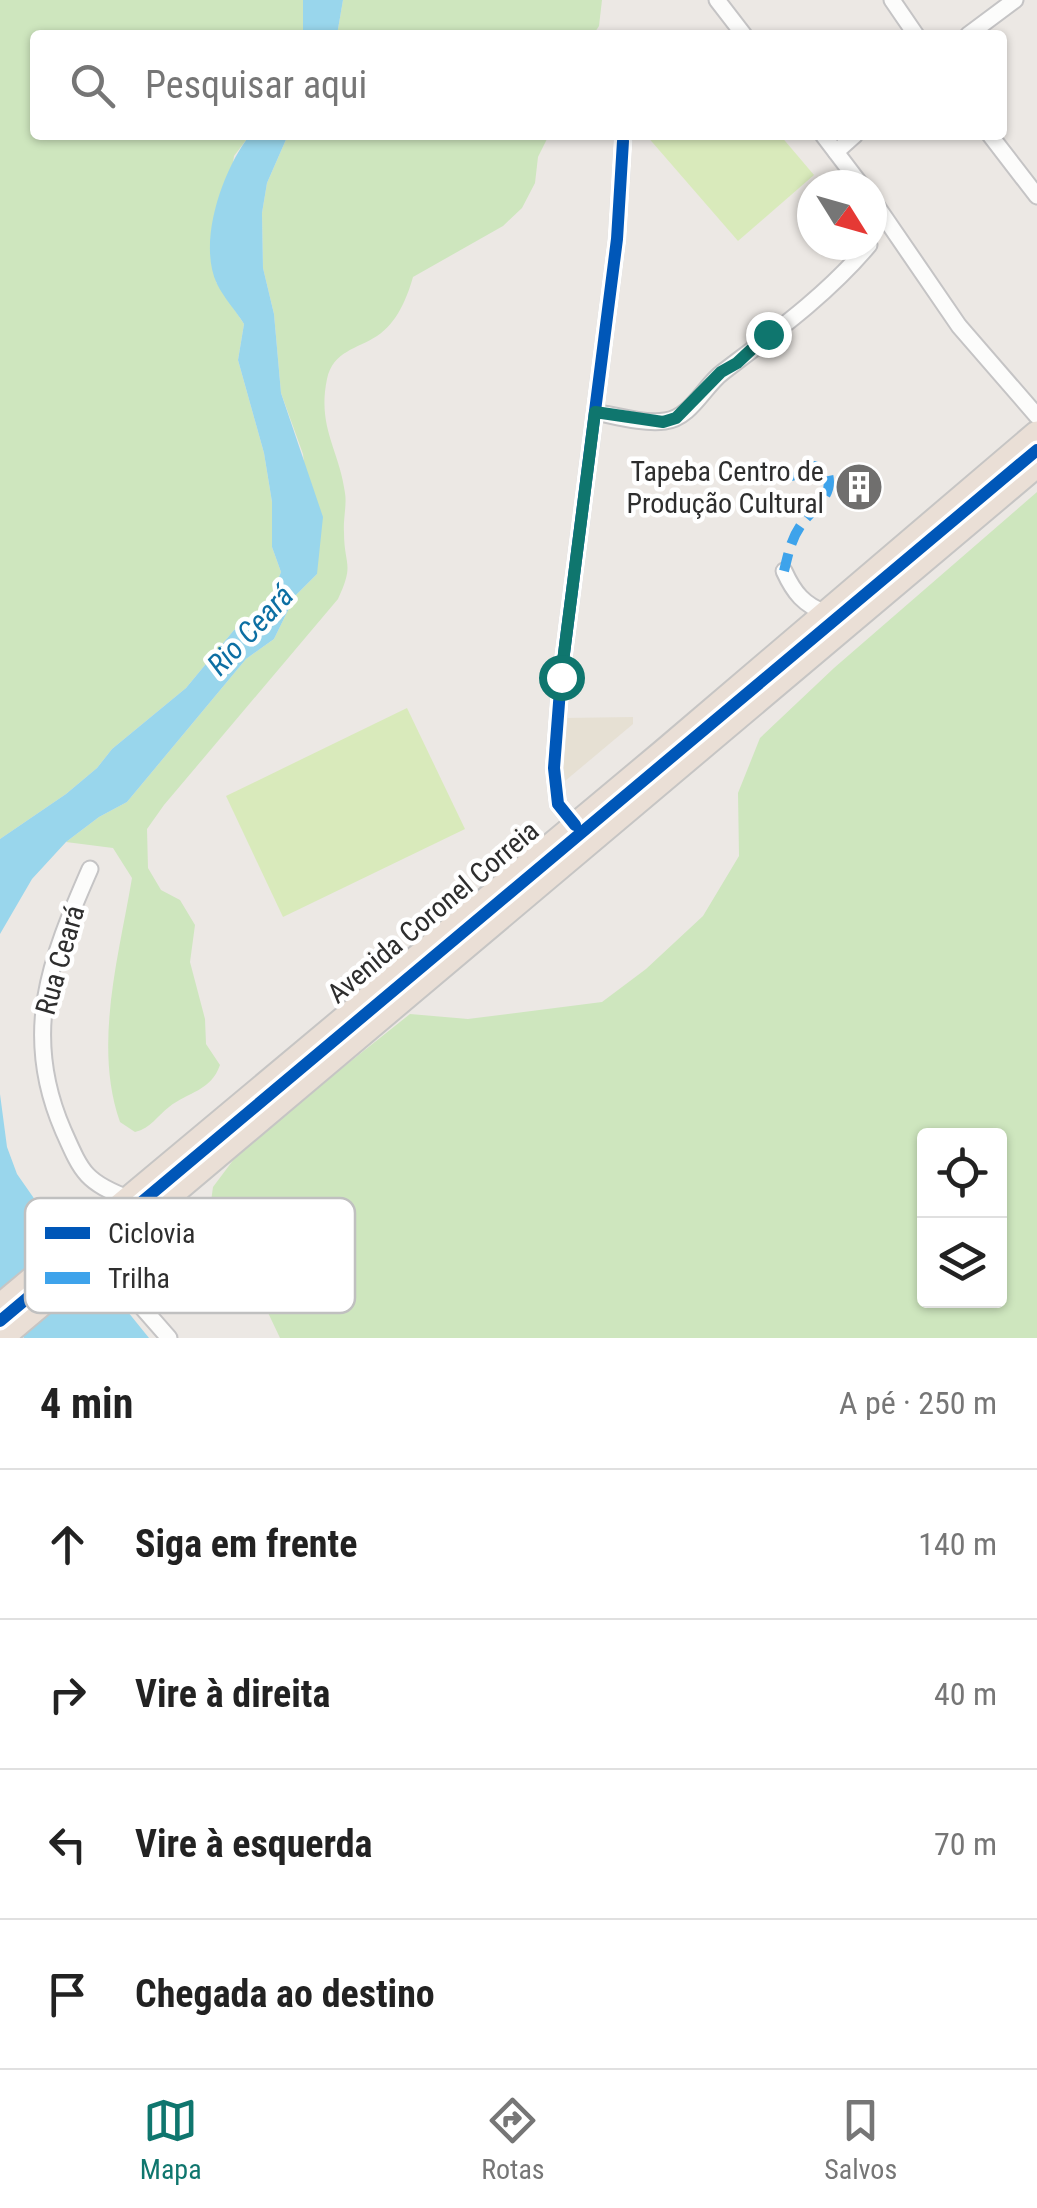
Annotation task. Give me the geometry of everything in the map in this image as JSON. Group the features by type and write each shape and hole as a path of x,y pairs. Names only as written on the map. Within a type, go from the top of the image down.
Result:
{"highway":[{"name":"Avenida Coronel Correia","path":"130,1198 1037,434"},
{"name":"Avenida Coronel Correia","path":"166,1198 1037,464"},
{"name":"Avenida Coronel Correia","path":"0,1307 25,1290"},
{"name":"Avenida Coronel Correia","path":"0,1338 25,1313"}],"street":[{"path":"717,0 740,30"},
{"path":"892,0 913,30"},
{"path":"975,30 1015,0"},
{"path":"827,140 850,170"},
{"path":"836,152 849,140"},
{"path":"994,140 1037,196"},
{"path":"575,825 558,804 554,768 561,677 618,239 623,141"},
{"path":"887,219 960,326 1037,416"},
{"path":"595,412 663,422 676,418 721,372 800,314 855,260"},
{"path":"784,571 801,600 826,613"},
{"name":"Rua Ceará","path":"90,868 72,909 48,991 41,1022 44,1071 58,1119 88,1179 130,1198"},
{"path":"148,1313 169,1338"}],"shaded area":[{"path":"633,717 633,724 559,786 563,718"}],"green space":[{"path":"0,0 303,0 303,30 30,30 30,140 246,140 234,156 216,282 244,324 238,360 264,453 272,502 272,547 281,572 265,613 234,630 186,688 112,749 97,768 0,839"},
{"path":"343,0 602,0 596,30 338,30"},
{"path":"286,140 546,140 538,157 535,183 522,208 503,226 413,277 390,324 340,357 330,370 325,411 345,493 346,578 338,599 147,829 148,868 161,890 180,900 195,925 190,962 205,1019 206,1044 220,1065 205,1086 135,1132 120,1122 109,1062 111,1000 132,878 113,848 66,842 127,802 246,659 274,639 295,596 317,574 303,454 281,393 274,314 263,268 262,213 267,183"},
{"path":"650,140 784,140 810,170 797,170 797,190 738,241"},
{"path":"1037,492 1037,1338 280,1338 268,1313 355,1313 355,1198 211,1198 213,1187 243,1147 410,1014 468,1019 602,1002 646,969 703,916 739,856 738,793 760,738 834,668"},
{"path":"407,708 465,829 283,917 226,796"}],"water":[{"path":"303,0 343,0 338,30 303,30"},
{"name":"Rio Ceará","path":"246,140 286,140 267,183 262,213 263,268 274,314 281,393 323,517 317,574 295,596 274,639 246,659 127,802 66,842 32,879 0,934 0,839 97,768 112,749 186,688 234,630 265,613 281,572 272,547 272,502 264,453 238,360 244,324 217,284 210,248 222,186"},
{"path":"0,1094 7,1147 17,1174 34,1198 25,1198 25,1313 129,1313 149,1338 24,1338 0,1309"}],"building":[{"name":"Tapeba Centro de Produção Cultural","path":"853,465 873,469 865,508 845,504"}],"marked path":[{"path":"775,475 792,476 815,466 827,471 829,480 822,501 795,536 784,571"}],"cycle path":[{"path":"575,825 558,804 554,768 561,677 617,239 623,141"},
{"path":"146,1198 1037,450"},
{"path":"0,1321 25,1300"}],"place":[{"name":"Tapeba Centro de Produção Cultural","path":"859,487"}],"route":[{"path":"561,677 595,412 663,422 676,418 721,372 737,363 768,334"}]}
